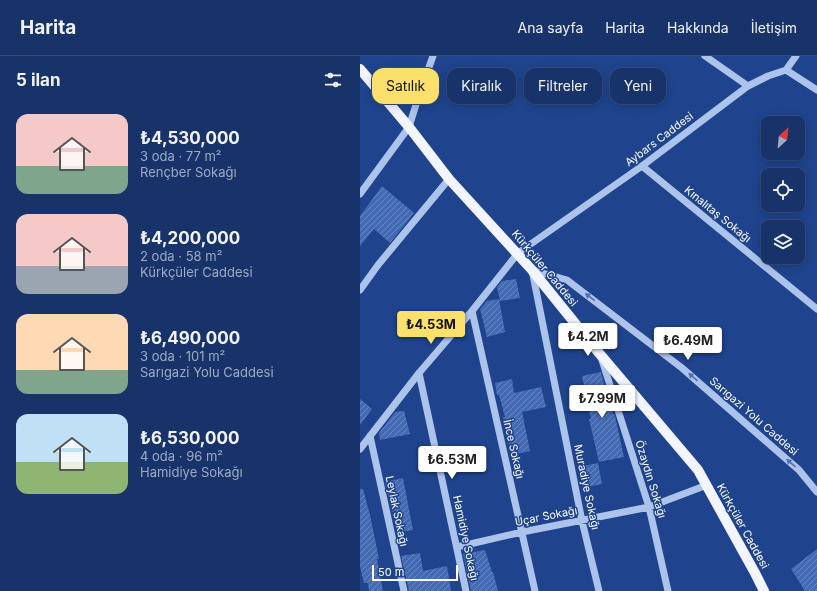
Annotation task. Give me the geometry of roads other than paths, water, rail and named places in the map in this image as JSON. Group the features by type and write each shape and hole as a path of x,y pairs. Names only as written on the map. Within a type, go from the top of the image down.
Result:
{"main road":[{"name":"Kürkçüler Caddesi","path":"360,69 409,127 449,178 518,253 599,353 698,470 764,591"}],"street":[{"path":"360,194 409,127 433,56"},
{"path":"705,56 748,86"},
{"path":"796,56 786,70 817,90"},
{"name":"Aybars Caddesi","path":"360,449 419,373 472,311 518,253 642,166 748,86 768,76 786,70"},
{"name":"Kınalıtaş Sokağı","path":"642,166 817,309"},
{"path":"360,290 449,178"},
{"name":"Sarıgazi Yolu Caddesi","path":"532,270 567,280 682,368 799,470 817,492"},
{"name":"Muradiye Sokağı","path":"532,270 582,521 599,591"},
{"name":"İnce Sokağı","path":"472,311 535,591"},
{"name":"Özaydın Sokağı","path":"599,353 649,507 668,591"},
{"name":"Hamidiye Sokağı","path":"419,373 466,591"},
{"name":"Leylak Sokağı","path":"370,436 404,591"},
{"name":"Uçar Sokağı","path":"457,547 522,532 649,507 707,485"}]}
